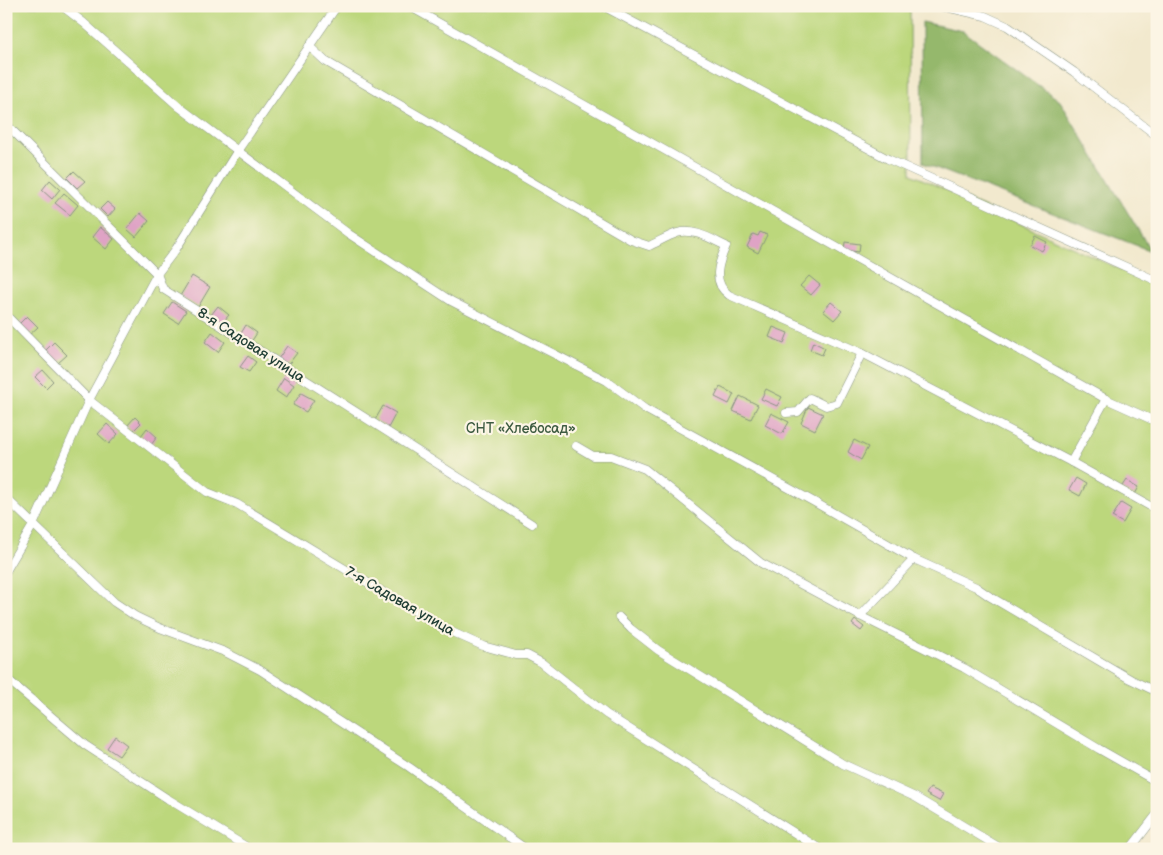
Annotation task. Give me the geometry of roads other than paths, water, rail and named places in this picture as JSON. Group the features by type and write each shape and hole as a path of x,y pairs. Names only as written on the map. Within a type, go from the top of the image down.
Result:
{"lane":[{"path":"62,6 178,106 349,234 451,301 607,381 645,409 914,559 976,587 1130,679 1157,692"},
{"path":"6,571 33,524 90,400 157,274 176,249 238,150 337,6"},
{"path":"409,6 1106,399 1157,422"},
{"path":"602,6 888,159 1157,280"},
{"path":"941,6 985,16 1007,26 1074,72 1157,136"},
{"path":"309,46 325,61 631,240 649,246 678,233 687,232 705,236 726,246 718,268 720,281 726,292 862,353 1071,462 1157,510"},
{"name":"8-я Садовая улица","path":"6,124 157,274 163,288 532,524"},
{"name":"7-я Садовая улица","path":"6,315 90,400 207,492 237,504 444,628 483,646 516,655 527,655 542,662 606,714 820,849"},
{"path":"786,413 798,412 810,398 826,406 837,403 862,353"},
{"path":"1071,462 1106,399"},
{"path":"576,446 593,456 610,456 645,469 761,563 860,616 964,668 1098,749 1157,782"},
{"path":"6,498 114,602 135,616 160,628 225,652 260,670 409,767 526,849"},
{"path":"860,616 914,559"},
{"path":"619,617 658,650 843,764 915,797 1002,849"},
{"path":"6,678 85,745 250,849"},
{"path":"1130,849 1157,814"}],"park label":[{"name":"СНТ «Хлебосад»","path":"521,428"}]}
